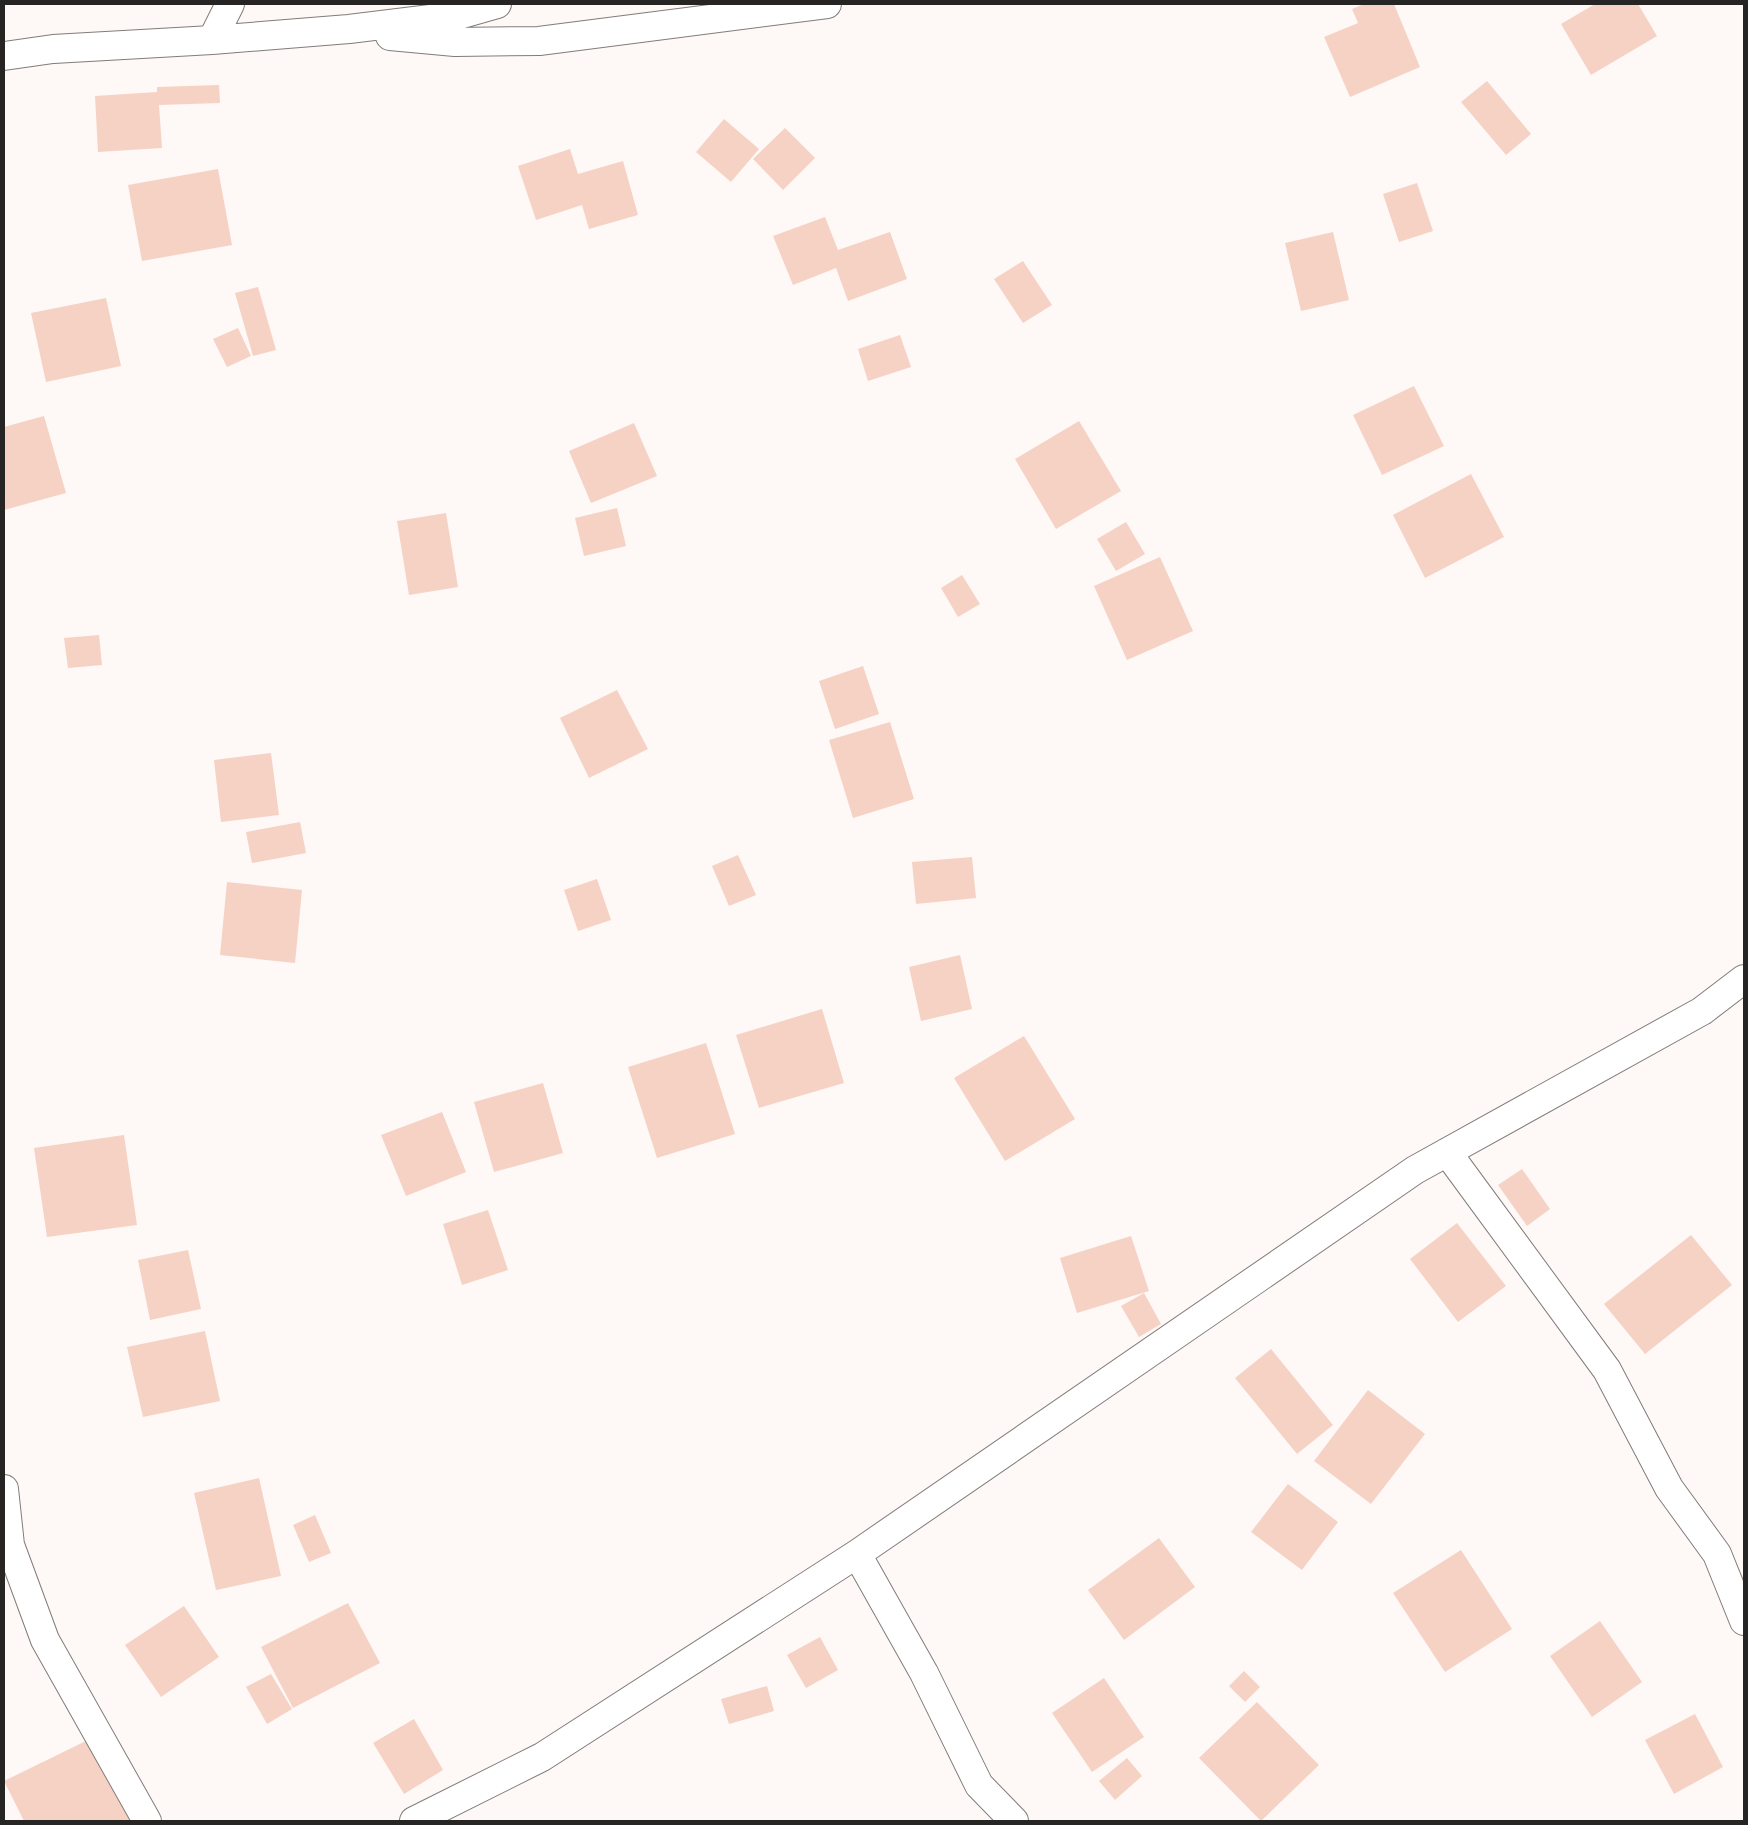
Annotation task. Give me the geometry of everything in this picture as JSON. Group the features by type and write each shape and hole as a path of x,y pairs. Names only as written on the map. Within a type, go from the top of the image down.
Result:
{"street":[{"path":"212,40 230,4"},
{"path":"4,56 53,49 212,40 349,29 455,16 497,4"},
{"path":"349,29 388,36 455,42 539,41 827,4"},
{"path":"414,1821 542,1757 857,1554 1415,1170 1702,1011 1744,979"},
{"path":"1447,1152 1607,1370 1669,1488 1717,1554 1744,1621"},
{"path":"4,1489 10,1545 45,1640 146,1821"},
{"path":"857,1554 924,1673 979,1785 1014,1821"}],"building":[{"path":"1364,4 1394,4 1420,67 1350,97 1324,37 1358,23 1352,9"},
{"path":"1595,4 1638,4 1657,36 1591,75 1561,24"},
{"path":"1487,81 1531,134 1506,155 1461,102"},
{"path":"219,85 220,103 159,105 162,148 98,152 95,96 157,92 157,87"},
{"path":"724,119 759,149 731,182 696,152"},
{"path":"785,128 815,158 783,190 753,159"},
{"path":"570,149 578,174 623,161 638,215 589,229 582,205 536,220 518,166"},
{"path":"218,169 232,245 142,261 128,185"},
{"path":"1417,183 1433,231 1399,242 1383,194"},
{"path":"825,217 838,250 890,232 907,279 848,301 836,268 793,285 773,236"},
{"path":"1333,232 1349,300 1301,311 1285,243"},
{"path":"1023,261 1052,305 1023,323 994,279"},
{"path":"258,287 276,350 253,356 235,293"},
{"path":"106,298 121,366 46,382 31,313"},
{"path":"238,328 251,356 227,367 213,339"},
{"path":"900,335 911,367 868,381 858,349"},
{"path":"1414,386 1444,446 1382,475 1353,415"},
{"path":"44,416 66,493 4,510 4,427"},
{"path":"1079,421 1121,491 1056,529 1015,459"},
{"path":"634,423 657,476 591,503 569,451"},
{"path":"1471,474 1504,537 1425,578 1393,515"},
{"path":"617,508 626,546 584,556 575,518"},
{"path":"446,513 458,587 409,595 397,521"},
{"path":"1126,522 1145,554 1116,571 1097,539"},
{"path":"1160,557 1193,631 1127,660 1094,586"},
{"path":"962,575 980,604 958,617 941,588"},
{"path":"99,635 102,665 68,668 64,638"},
{"path":"863,666 879,714 835,729 819,681"},
{"path":"617,690 648,749 589,778 560,718"},
{"path":"890,722 914,799 853,818 829,740"},
{"path":"271,753 279,815 221,822 214,760"},
{"path":"300,822 306,853 252,863 246,832"},
{"path":"738,855 756,895 729,906 712,866"},
{"path":"972,857 976,898 916,904 912,862"},
{"path":"597,879 611,920 578,931 564,890"},
{"path":"227,882 302,890 295,963 220,955"},
{"path":"960,955 972,1009 921,1021 909,967"},
{"path":"822,1009 844,1083 759,1108 736,1035"},
{"path":"1024,1036 1075,1119 1005,1161 954,1078"},
{"path":"706,1043 735,1134 657,1158 628,1067"},
{"path":"543,1083 563,1153 494,1172 474,1102"},
{"path":"442,1112 466,1172 406,1196 381,1135"},
{"path":"124,1135 137,1225 47,1237 34,1148"},
{"path":"1522,1169 1550,1209 1527,1226 1498,1185"},
{"path":"488,1210 508,1270 462,1285 443,1224"},
{"path":"1457,1223 1506,1286 1458,1322 1410,1259"},
{"path":"1691,1235 1732,1285 1645,1354 1604,1304"},
{"path":"1131,1236 1149,1291 1077,1313 1060,1258"},
{"path":"188,1250 201,1309 150,1320 138,1260"},
{"path":"1144,1293 1161,1324 1139,1337 1121,1306"},
{"path":"205,1331 220,1401 143,1417 127,1347"},
{"path":"1271,1349 1333,1425 1297,1454 1235,1378"},
{"path":"1368,1390 1425,1434 1371,1504 1314,1461"},
{"path":"259,1478 281,1576 216,1590 194,1493"},
{"path":"1288,1484 1338,1522 1302,1570 1251,1532"},
{"path":"315,1515 331,1553 309,1562 293,1525"},
{"path":"1159,1538 1195,1587 1124,1640 1088,1590"},
{"path":"1461,1550 1512,1629 1445,1672 1393,1593"},
{"path":"348,1603 380,1663 293,1708 261,1647"},
{"path":"184,1606 219,1657 161,1697 125,1645"},
{"path":"1600,1621 1642,1682 1592,1717 1550,1656"},
{"path":"820,1637 838,1670 806,1688 787,1655"},
{"path":"1244,1671 1260,1687 1245,1702 1229,1686"},
{"path":"271,1674 292,1709 267,1724 246,1687"},
{"path":"1104,1678 1144,1737 1092,1772 1052,1713"},
{"path":"767,1686 774,1711 729,1724 721,1699"},
{"path":"1257,1702 1319,1765 1261,1821 1199,1758"},
{"path":"1695,1714 1723,1767 1674,1794 1645,1740"},
{"path":"414,1719 443,1770 404,1794 373,1743"},
{"path":"92,1738 133,1821 24,1821 4,1781"},
{"path":"1127,1758 1142,1776 1115,1800 1099,1781"}]}
